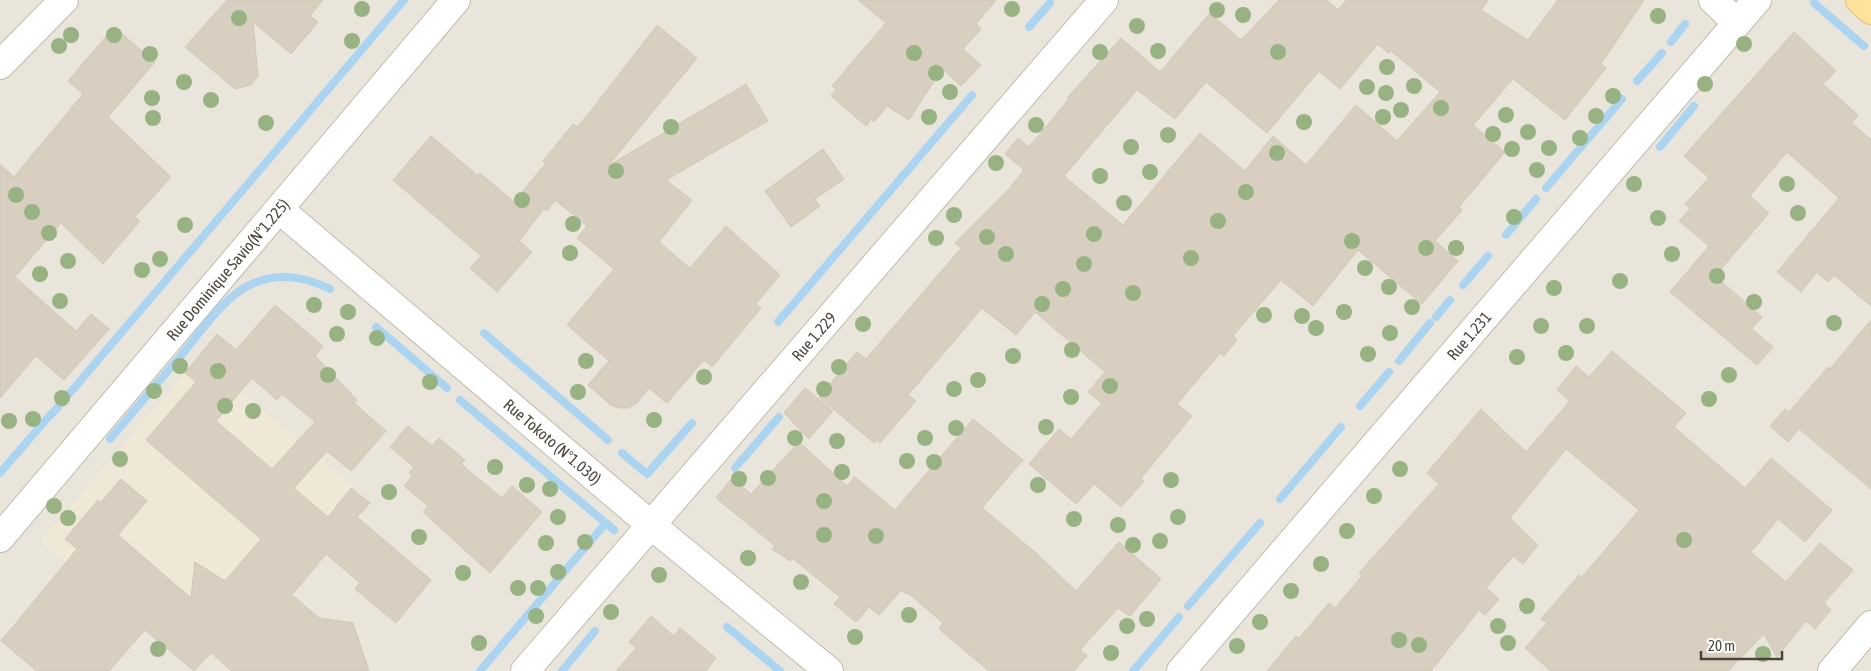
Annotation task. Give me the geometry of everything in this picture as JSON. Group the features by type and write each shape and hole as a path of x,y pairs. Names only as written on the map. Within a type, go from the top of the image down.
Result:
{"main road":[{"path":"1860,0 1871,10"}],"street":[{"path":"0,65 64,0"},
{"name":"Rue Dominique Savio(N°1.225)","path":"0,538 456,0"},
{"name":"Rue 1.229","path":"524,671 1104,0"},
{"path":"1713,0 1737,23"},
{"name":"Rue 1.231","path":"1181,671 1757,0"},
{"name":"Rue Tokoto (N°1.030)","path":"278,209 651,525 829,671"},
{"path":"1832,671 1871,625"}],"shaded area":[{"path":"0,0 1871,0 1871,671 0,671"},
{"path":"185,373 230,382 353,486 325,522 196,671 41,541"}],"building":[{"path":"227,0 323,0 310,16 318,22 291,54 253,22 258,76 251,85 235,89 185,47"},
{"path":"858,0 996,0 976,24 981,29 963,49 981,65 961,86 942,69 909,120 887,106 874,122 871,119 866,126 831,96 836,89 832,86 886,23"},
{"path":"1279,0 1327,0 1338,10 1346,0 1488,0 1481,10 1528,40 1558,0 1644,0 1601,64 1606,68 1565,120 1513,79 1473,125 1505,152 1459,207 1462,210 1435,241 1458,261 1422,304 1358,250 1313,306 1281,280 1233,336 1237,340 1224,356 1220,353 1177,404 1192,416 1141,478 1144,481 1121,507 1094,484 1076,504 1029,464 1059,429 1071,439 1102,403 1088,392 1105,372 1035,312 1016,335 982,308 908,395 916,401 880,443 877,440 874,443 819,397 857,352 866,359 961,248 955,243 1008,190 1024,170 1005,154 1018,138 1029,147 1069,99 1067,98 1121,38 1160,72 1210,13 1241,40","holes":["1378,44 1388,53 1391,51 1440,92 1397,141 1356,105 1306,165 1273,136 1245,171 1200,133 1123,225 1064,176 1137,90 1175,119 1206,82 1267,133 1319,71 1340,89"]},
{"path":"657,25 697,58 608,166 746,84 768,121 666,180 692,200 659,242 690,268 726,226 780,275 756,304 761,308 712,367 704,360 667,403 649,388 637,403 628,408 620,408 612,406 588,385 609,361 567,325 614,269 577,238 587,226 555,200 547,211 544,209 519,241 532,252 497,292 470,268 481,256 393,180 431,136 478,176 480,173 514,202 546,163 543,161 573,124 577,127 590,112"},
{"path":"114,27 155,62 108,117 171,177 135,217 140,221 103,264 61,223 15,277 76,331 91,314 109,329 64,380 36,356 0,398 0,164 14,177 83,94 68,81"},
{"path":"1794,32 1836,71 1823,84 1858,115 1852,123 1871,140 1871,306 1834,275 1828,282 1817,272 1801,292 1777,272 1839,198 1787,152 1750,196 1769,213 1715,276 1762,317 1752,329 1773,347 1757,365 1670,292 1709,246 1679,221 1690,209 1685,204 1709,178 1684,156"},
{"path":"823,149 844,179 815,199 820,206 791,227 765,191"},
{"path":"275,305 323,346 315,356 357,400 354,403 386,431 351,471 327,451 294,488 328,517 351,488 370,503 357,517 431,580 396,623 355,589 360,583 326,554 292,595 319,618 353,623 369,671 232,671 211,653 194,671 145,630 109,671 37,671 1,641 77,549 65,539 98,500 100,503 121,479 147,501 118,535 191,598 195,562 225,581 261,539 146,440 196,382 185,373 217,334 236,350","holes":["252,378 277,400 282,394 315,422 272,469 216,421"]},
{"path":"1871,320 1871,489 1799,429 1788,442 1770,426 1785,409 1789,412 1828,367 1830,369"},
{"path":"1612,351 1686,413 1674,427 1745,488 1771,458 1832,510 1805,542 1778,519 1751,552 1786,582 1820,543 1853,570 1824,603 1831,610 1815,629 1806,621 1777,657 1764,634 1728,671 1551,671 1525,648 1547,623 1541,619 1579,575 1582,577 1639,510 1566,449 1510,518 1538,545 1523,564 1513,556 1486,588 1499,599 1485,615 1479,610 1431,671 1267,671 1296,636 1299,638 1329,603 1335,608 1362,576 1359,573 1439,484 1427,473 1481,409 1526,452 1570,401 1557,390 1576,366 1589,377"},
{"path":"805,388 833,411 809,439 784,413"},
{"path":"973,419 1023,460 982,508 1035,552 1076,591 1119,542 1161,579 1130,616 1118,608 1080,650 1087,656 1074,671 989,671 939,629 943,623 908,593 901,590 879,615 869,607 856,622 834,604 840,597 792,558 790,561 772,549 775,546 716,498 732,478 751,494 799,442 847,486 855,477 895,510"},
{"path":"408,426 432,446 439,438 465,460 461,464 502,498 512,486 542,512 490,573 423,512 428,506 404,486 412,476 409,473 414,467 390,447"},
{"path":"651,616 674,636 680,628 716,658 706,671 616,671 636,648 629,642"}],"waterway":[{"path":"224,212 404,0"},
{"path":"1029,27 1050,3"},
{"path":"1814,3 1864,46"},
{"path":"1671,42 1685,24"},
{"path":"1637,81 1662,53"},
{"path":"778,322 972,95"},
{"path":"1546,188 1622,99"},
{"path":"1660,147 1694,106"},
{"path":"1506,235 1536,199"},
{"path":"52,414 224,212"},
{"path":"1463,285 1488,256"},
{"path":"110,439 216,313 244,288 264,280 293,277 312,281 330,289"},
{"path":"1436,317 1450,300"},
{"path":"1399,361 1430,323"},
{"path":"376,327 447,388"},
{"path":"484,333 608,440"},
{"path":"1360,406 1389,372"},
{"path":"460,400 614,530"},
{"path":"0,473 51,414"},
{"path":"735,468 779,417"},
{"path":"622,453 647,474 692,423"},
{"path":"1280,499 1341,427"},
{"path":"1188,606 1260,523"},
{"path":"480,671 605,524"},
{"path":"1133,671 1179,617"},
{"path":"727,627 780,671"},
{"path":"562,671 595,631"}]}
